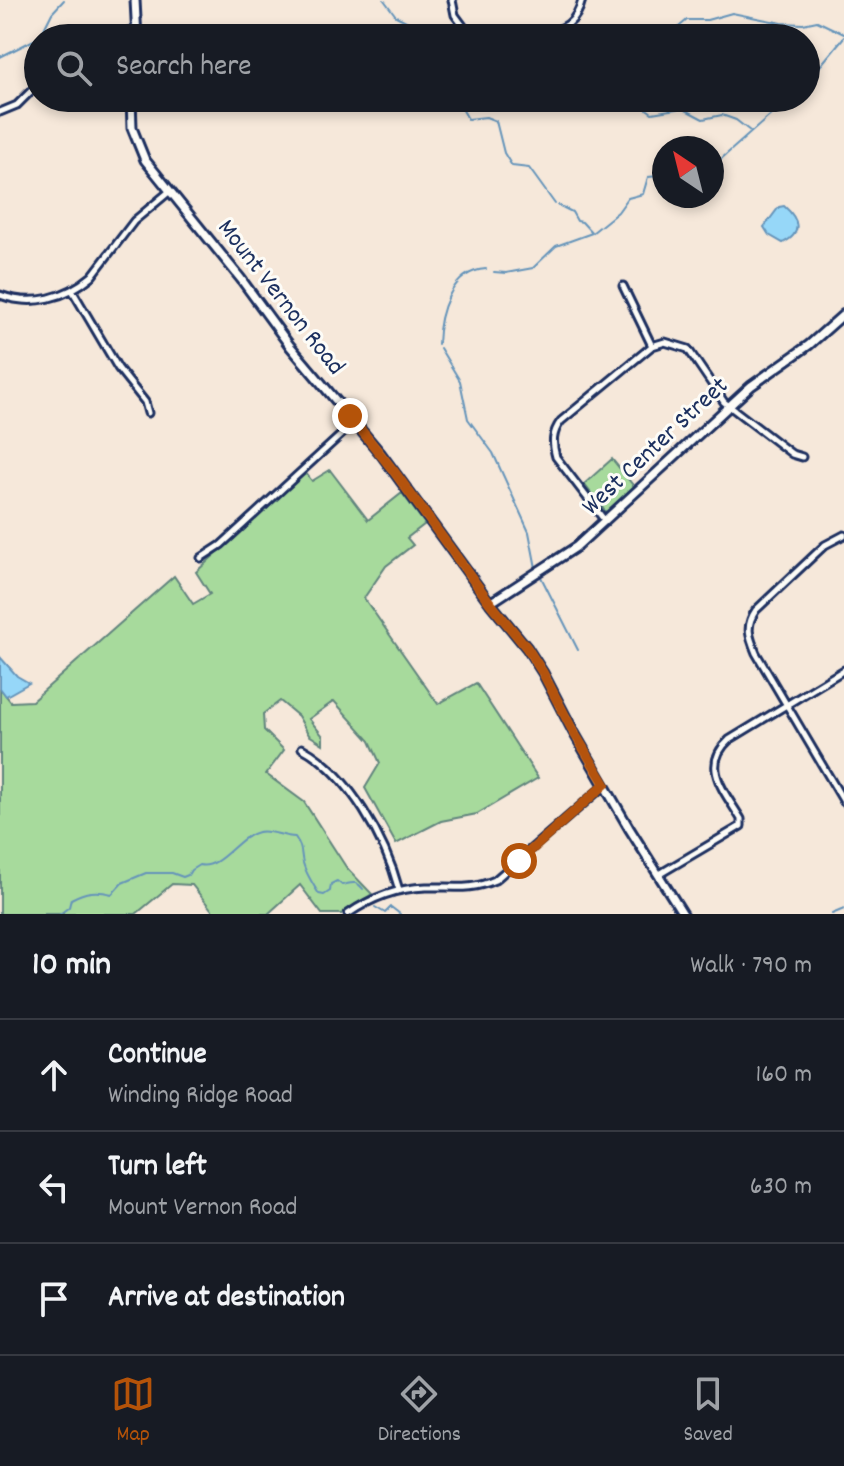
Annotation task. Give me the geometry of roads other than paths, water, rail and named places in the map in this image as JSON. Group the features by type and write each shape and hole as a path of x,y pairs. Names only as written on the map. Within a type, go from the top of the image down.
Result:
{"main road":[{"path":"135,0 136,24"},
{"name":"Mount Vernon Road","path":"131,112 132,128 140,151 290,346 393,470 543,673 573,731 683,914"},
{"name":"West Center Street","path":"490,603 576,547 751,386 809,345 844,314"}],"street":[{"path":"452,0 455,15 462,24"},
{"path":"567,24 579,14 582,0"},
{"path":"0,112 17,105 24,98"},
{"path":"0,295 27,301 43,300 72,290 92,276 134,221 170,191"},
{"path":"623,286 652,346"},
{"path":"72,290 118,368 145,402 148,413"},
{"path":"606,522 556,457 552,446 553,436 561,421 652,346 665,342 688,349 724,402 782,447 802,457"},
{"path":"201,558 221,545 355,422"},
{"path":"844,535 825,545 756,610 747,630 756,653 844,802"},
{"path":"658,875 741,826 741,819 718,781 715,760 718,750 729,740 844,670"},
{"path":"302,748 313,753 352,794 391,861 399,890"},
{"path":"348,914 399,890 473,888 495,880 605,784"}],"water":[{"path":"784,206 797,226 794,235 783,243 769,235 764,227 779,207"},
{"path":"0,657 17,676 29,683 6,696 0,688"}],"waterway":[{"path":"46,24 64,0"},
{"path":"384,0 396,16 412,24"},
{"path":"682,24 687,20 707,20 732,13 803,24"},
{"path":"803,24 817,21 844,34"},
{"path":"820,66 844,37"},
{"path":"0,57 24,45"},
{"path":"464,112 468,119 486,117 496,121 504,153 512,166 529,168 555,204"},
{"path":"651,112 658,112"},
{"path":"690,112 703,119 722,115 736,120 750,131"},
{"path":"724,156 774,112"},
{"path":"558,205 572,212 577,221 592,233 618,212 628,198 643,194 648,177 652,177"},
{"path":"494,272 533,268 556,246 592,233"},
{"path":"438,344 444,308 455,286 463,277 486,269"},
{"path":"440,348 460,381 468,419 493,453 529,532 536,568"},
{"path":"541,577 578,650"},
{"path":"60,914 76,896 91,892 112,894 122,883 146,873 188,875 199,865 214,863 222,858 250,835 263,831 295,837 306,871 319,894 330,891 331,884 337,881 342,885 356,883 363,889"},
{"path":"375,907 385,913 391,907 400,914"},
{"path":"832,914 844,909"}]}
